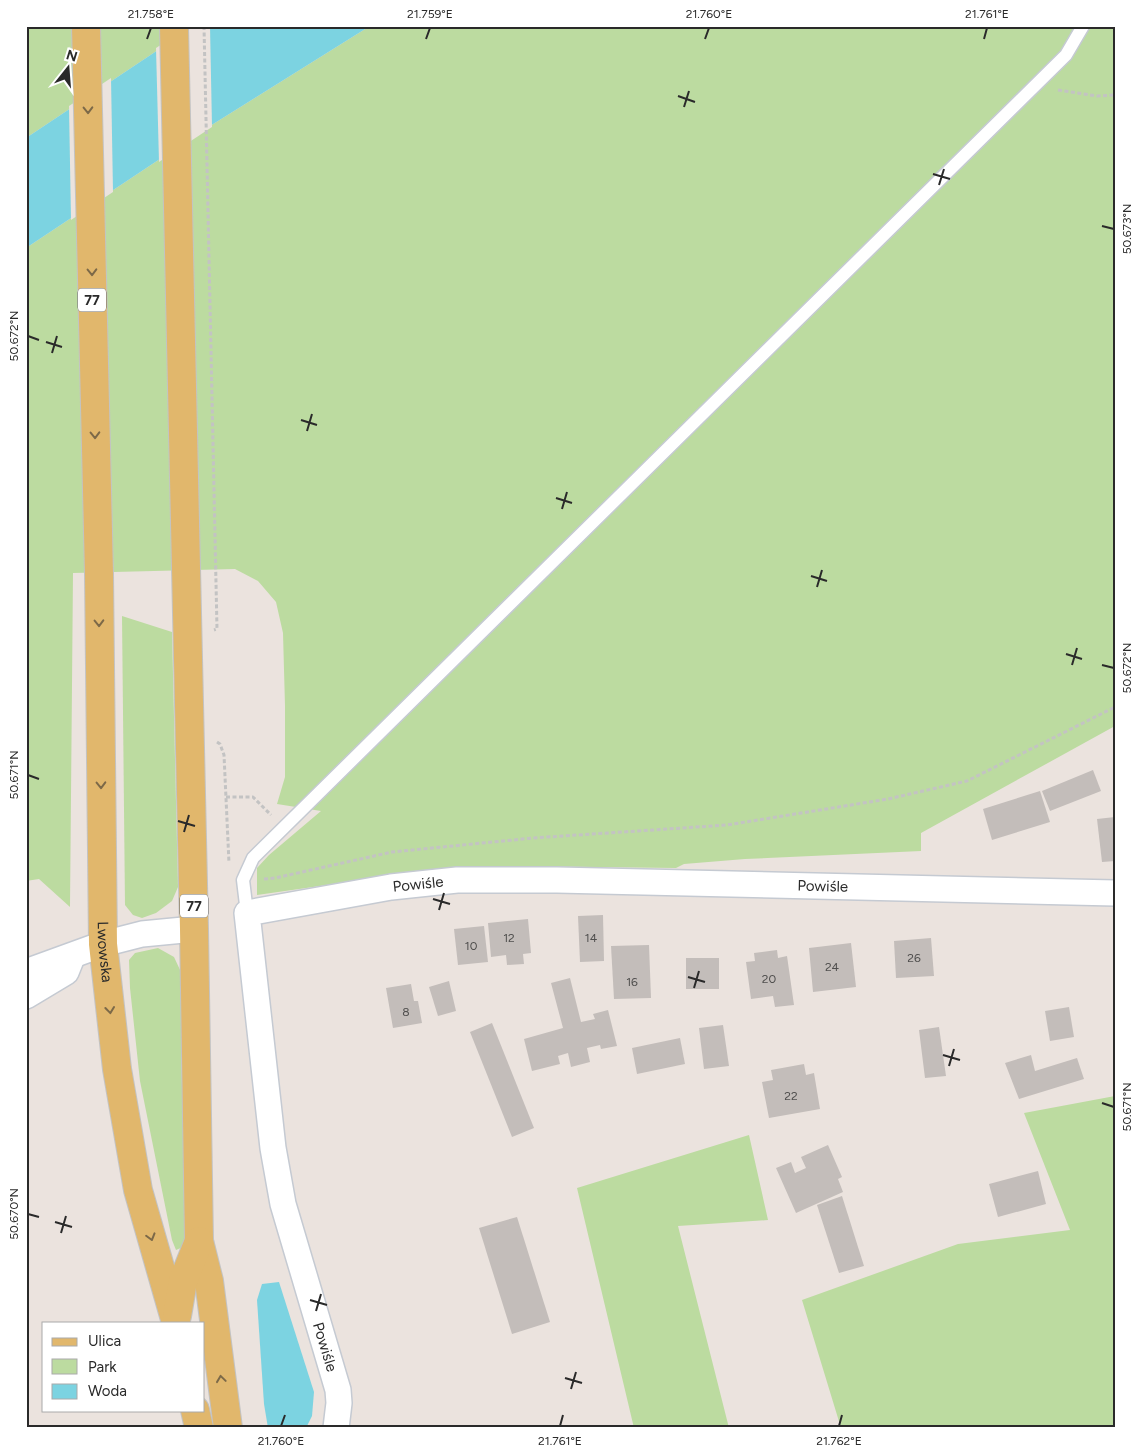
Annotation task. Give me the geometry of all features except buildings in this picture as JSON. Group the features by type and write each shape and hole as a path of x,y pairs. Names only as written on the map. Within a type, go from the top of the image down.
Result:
{"main road":[{"name":"Lwowska","path":"86,26 98,574 103,944 117,1069 134,1170 176,1322"},
{"name":"Lwowska","path":"174,26 199,1241 209,1281 228,1428"},
{"name":"Lwowska","path":"176,1322 183,1282 199,1241"},
{"path":"195,1412 199,1428"}],"street":[{"name":"Powiśle","path":"336,1428 339,1403 338,1390 281,1195 273,1148 248,913 390,887 457,880 556,880 1115,893"},
{"path":"26,972 72,954 142,934 194,930"},
{"path":"26,996 66,972 72,954"}],"lane":[{"path":"248,913 244,880 253,858 1066,55 1083,26"}],"path":[{"path":"204,26 217,629"},
{"path":"1035,86 1097,96 1115,95"},
{"path":"275,878 392,852 533,838 728,825 888,799 968,782 1115,707"},
{"path":"212,739 220,744 224,755 226,797 253,797 283,828"}],"green space":[{"path":"26,26 194,26 26,138"},
{"path":"370,26 1115,26 1115,726 921,833 921,851 745,859 684,864 676,868 498,866 432,870 257,895 257,868 269,855 321,811 277,804 285,777 285,706 283,633 276,602 258,581 235,569 73,573 70,907 39,879 26,881 26,248 202,131"},
{"path":"122,616 172,632 178,887 172,901 156,913 142,918 133,915 125,905"},
{"path":"158,948 174,957 181,972 186,1240 183,1247 176,1250 172,1240 140,1081 130,988 129,960 135,953"},
{"path":"1115,1096 1115,1428 841,1428 802,1300 958,1244 1070,1230 1024,1113"},
{"path":"749,1135 768,1220 678,1226 729,1428 634,1428 577,1188"}],"water":[{"path":"194,26 370,26 202,131 26,248 26,138"},
{"path":"279,1282 314,1392 312,1416 306,1428 268,1428 264,1404 257,1300 262,1284"}],"pier":[{"path":"190,26 210,26 212,127 159,162 156,48"},
{"path":"111,78 113,192 71,220 69,106"}]}
